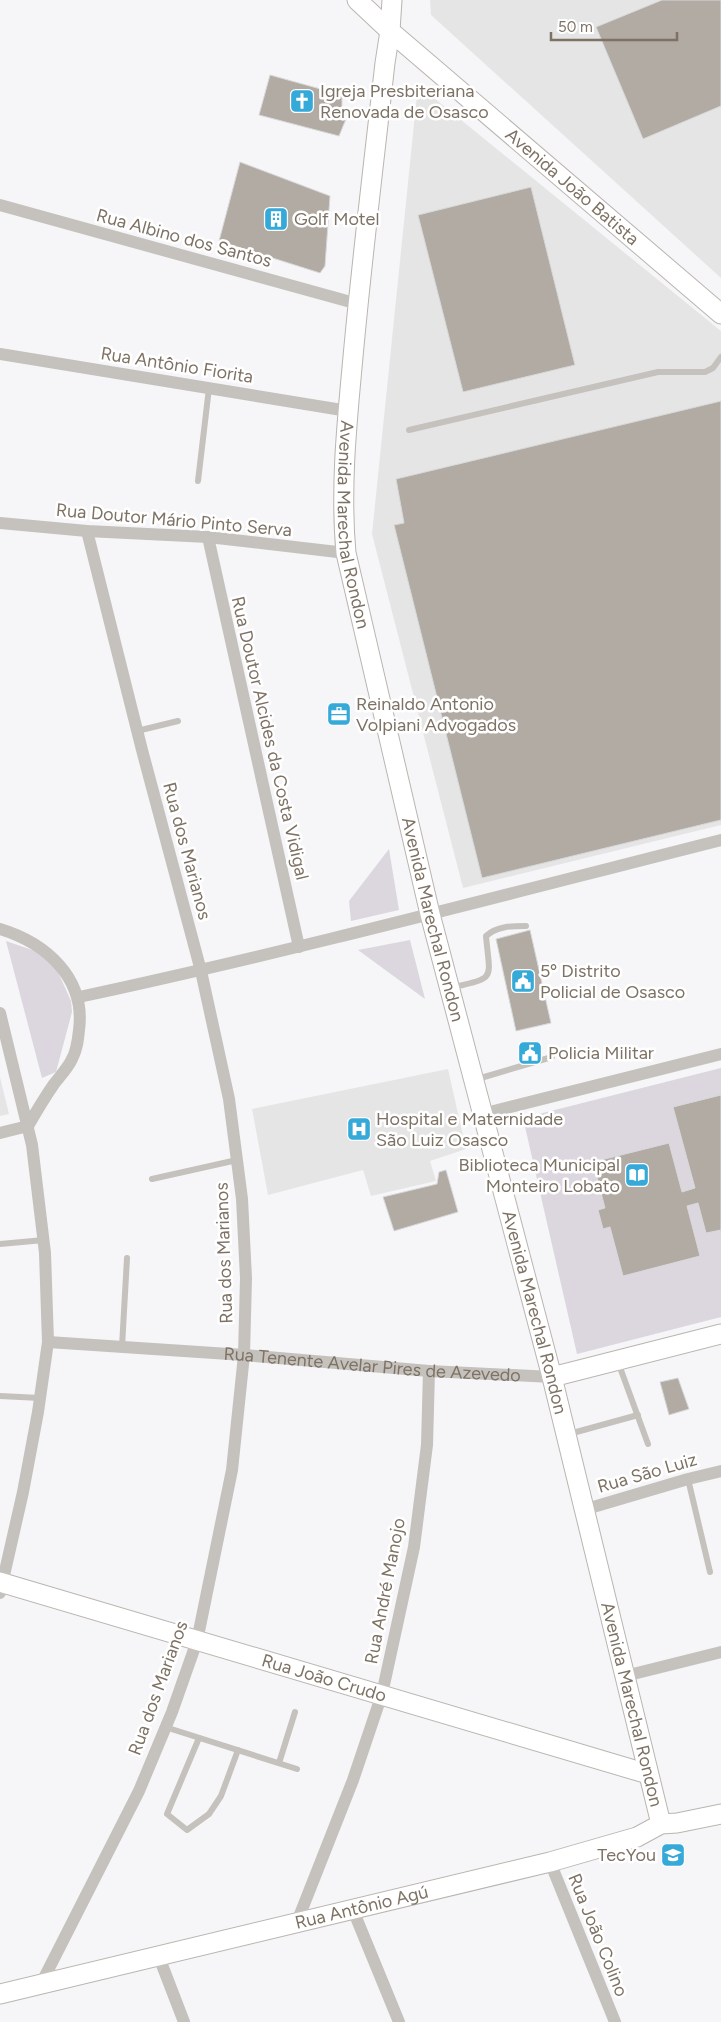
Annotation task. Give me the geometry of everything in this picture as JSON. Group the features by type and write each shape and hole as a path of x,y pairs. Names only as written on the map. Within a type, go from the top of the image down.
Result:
{"main road":[{"name":"Avenida João Batista","path":"357,0 390,31 721,314"},
{"name":"Avenida Marechal Rondon","path":"392,0 348,411 344,507 346,553 430,914 552,1377 661,1824"},
{"name":"Rua Tenente Avelar Pires de Azevedo","path":"552,1377 721,1334"},
{"name":"Rua João Crudo","path":"1,1586 382,1694 648,1774"},
{"name":"Rua Antônio Agú","path":"0,1994 550,1862 638,1838 661,1824 677,1823 721,1814"}],"street":[{"name":"Rua Albino dos Santos","path":"0,205 358,304"},
{"name":"Rua Antônio Fiorita","path":"0,354 348,411"},
{"name":"Rua Doutor Mário Pinto Serva","path":"0,523 87,531 208,537 346,553"},
{"name":"Rua dos Marianos","path":"41,1984 139,1791 197,1641 232,1470 244,1354 246,1278 242,1199 229,1099 201,971 137,731 87,531"},
{"name":"Rua Doutor Alcides da Costa Vidigal","path":"208,537 299,947"},
{"path":"79,997 201,971 721,840"},
{"path":"0,929 18,934 39,946 68,976 79,997 80,1021 78,1043 72,1059 28,1126 0,1133"},
{"path":"0,1012 28,1126 40,1197 44,1240 48,1342 24,1492 1,1586"},
{"path":"482,1114 721,1054"},
{"name":"Rua Tenente Avelar Pires de Azevedo","path":"48,1342 244,1354 429,1371 552,1377"},
{"name":"Rua André Manojo","path":"297,1922 353,1780 382,1694 414,1547 427,1445 429,1371"},
{"name":"Rua São Luiz","path":"583,1510 721,1471"},
{"path":"625,1676 721,1652"},
{"name":"Rua João Colino","path":"550,1862 615,2022"},
{"path":"353,1910 399,2022"},
{"path":"159,1956 184,2022"}],"lane":[{"path":"409,430 658,372 705,372 713,368 721,357"},
{"path":"198,481 208,388"},
{"path":"137,731 178,721"},
{"path":"449,988 479,981 487,976 491,969 486,936 498,928 526,926"},
{"path":"473,1080 552,1057"},
{"path":"152,1179 237,1160"},
{"path":"0,1244 44,1240"},
{"path":"122,1347 127,1258"},
{"path":"618,1360 648,1444"},
{"path":"0,1396 40,1398"},
{"path":"565,1435 638,1415"},
{"path":"688,1479 710,1572"},
{"path":"278,1763 295,1712"},
{"path":"165,1727 297,1769"},
{"path":"199,1738 167,1814 187,1830 209,1814 221,1796 238,1750"}],"shaded area":[{"path":"430,0 721,0 721,278 431,15"},
{"path":"418,85 721,331 721,825 463,888 372,534"},
{"path":"389,849 399,910 351,921 349,901"},
{"path":"410,940 425,999 358,950"},
{"path":"6,941 38,952 55,965 71,1001 72,1012 56,1072 42,1078"},
{"path":"721,1068 721,1317 577,1354 523,1118"},
{"name":"Hospital e Maternidade São Luiz Osasco","path":"448,1069 466,1149 430,1161 436,1181 371,1196 363,1170 268,1195 252,1109"},
{"path":"0,1077 9,1114 0,1116"}],"building":[{"path":"662,0 721,0 721,106 643,139 596,27"},
{"name":"Igreja Presbiteriana Renovada de Osasco","path":"270,75 342,95 342,107 346,112 346,119 339,136 259,115"},
{"name":"Golf Motel","path":"240,162 330,196 325,266 320,273 219,241"},
{"path":"531,187 575,365 463,392 418,215"},
{"path":"721,401 721,820 482,878 394,525 404,523 396,479"},
{"name":"5º Distrito Policial de Osasco","path":"530,930 551,1023 516,1031 496,939"},
{"name":"Biblioteca Municipal Monteiro Lobato","path":"721,1095 721,1230 706,1233 698,1203 687,1206 700,1256 623,1276 610,1227 603,1229 598,1210 605,1208 593,1162 669,1143 682,1192 695,1188 673,1107"},
{"path":"446,1170 458,1212 394,1231 383,1197 437,1184 439,1172"},
{"path":"678,1378 689,1409 669,1415 660,1382"}],"place":[{"name":"Igreja Presbiteriana Renovada de Osasco","path":"302,101"},
{"name":"Golf Motel","path":"276,219"},
{"name":"Reinaldo Antonio Volpiani Advogados","path":"339,714"},
{"name":"5º Distrito Policial de Osasco","path":"523,981"},
{"name":"Policia Militar","path":"530,1053"},
{"name":"Hospital e Maternidade São Luiz Osasco","path":"359,1129"},
{"name":"Biblioteca Municipal Monteiro Lobato","path":"637,1175"},
{"name":"TecYou","path":"673,1855"}]}
